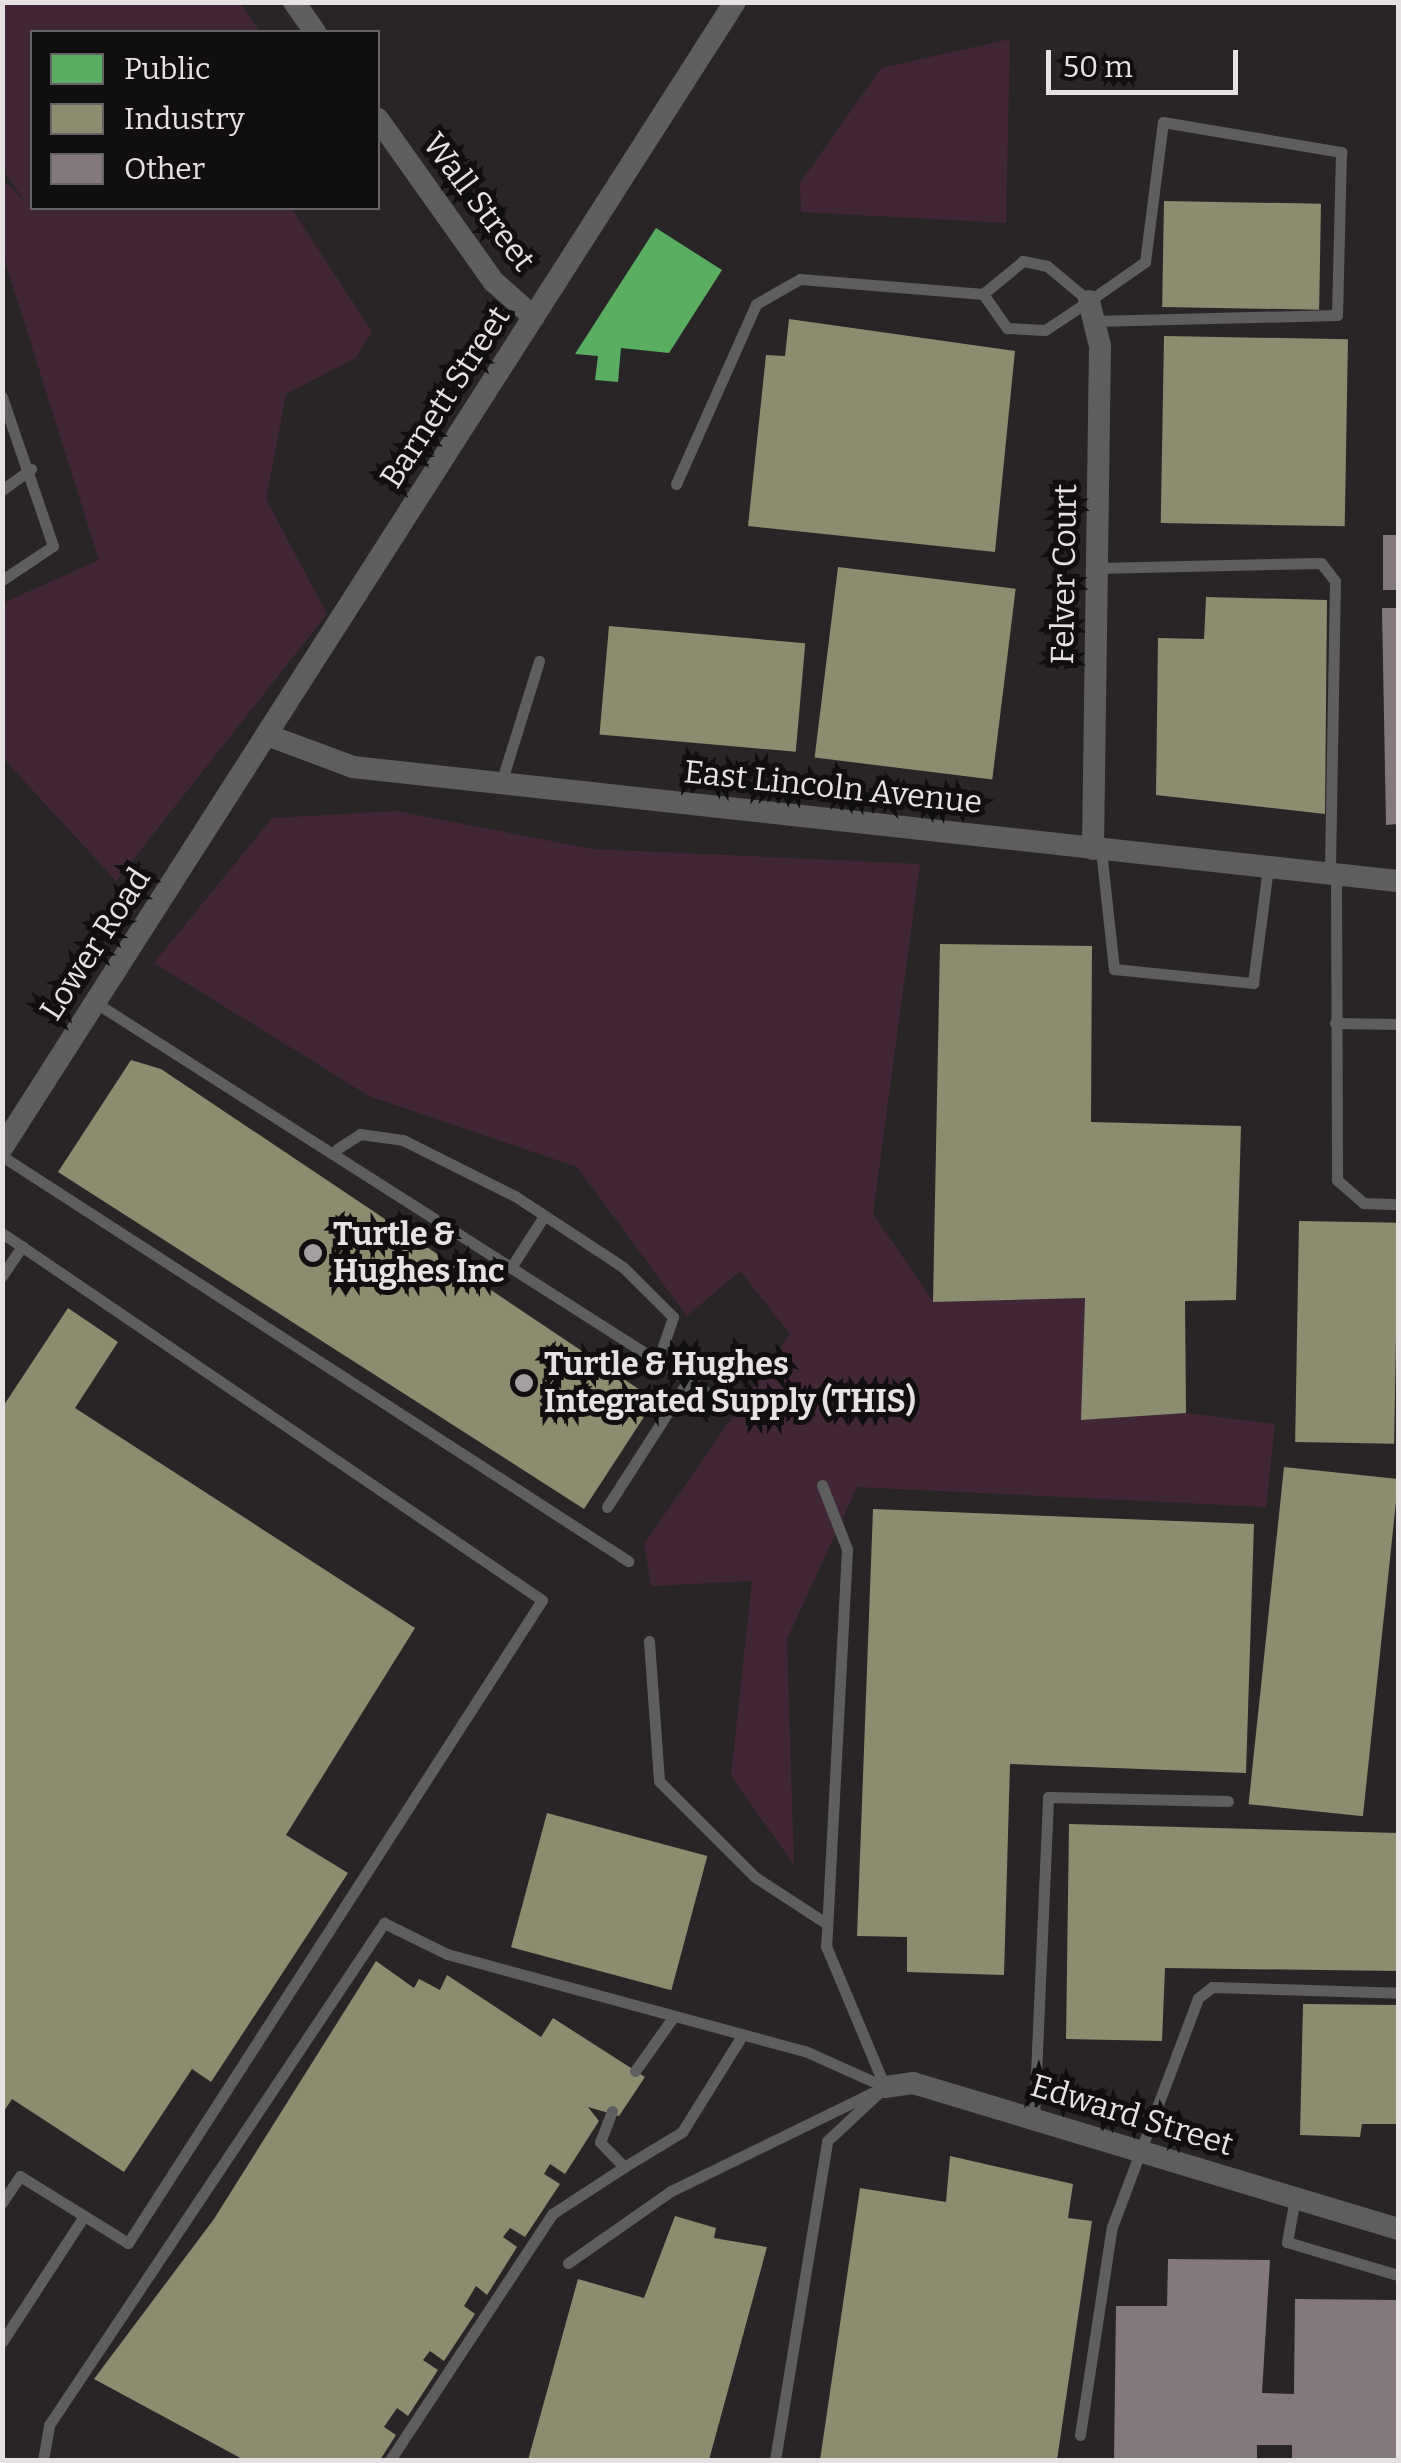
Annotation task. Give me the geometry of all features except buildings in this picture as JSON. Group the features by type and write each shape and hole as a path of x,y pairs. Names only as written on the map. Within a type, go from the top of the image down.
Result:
{"street":[{"path":"294,2 314,30"},
{"name":"Barnett Street","path":"209,826 736,2"},
{"name":"Wall Street","path":"380,122 494,282 534,317"},
{"name":"Felver Court","path":"1092,311 1097,849"},
{"name":"East Lincoln Avenue","path":"267,736 352,766 1398,881"},
{"name":"Lower Road","path":"5,1142 209,826"},
{"name":"Edward Street","path":"885,2087 912,2083 1398,2228"},
{"name":"Edward Street","path":"1359,2218 1398,2220"}],"lane":[{"path":"676,484 756,304 800,280 983,294 1023,260 1047,266 1092,311 1337,316 1341,152 1163,122 1150,199 1145,262 1092,311 1046,330 1007,328 983,294"},
{"path":"2,397 53,546 2,580"},
{"path":"2,490 30,470"},
{"path":"1097,568 1321,563 1335,581 1337,1180 1363,1203 1398,1204"},
{"path":"501,783 539,661"},
{"path":"1097,849 1114,970 1253,983 1268,867"},
{"path":"96,1003 337,1149 717,1400"},
{"path":"1335,1022 1398,1024"},
{"path":"337,1149 360,1134 404,1140 544,1216 623,1267 673,1317 658,1361"},
{"path":"5,1142 628,1561"},
{"path":"512,1266 544,1216"},
{"path":"2,1233 542,1600 128,2243 20,2176 2,2204"},
{"path":"2,1276 22,1246"},
{"path":"607,1507 688,1381"},
{"path":"822,1486 847,1549 826,1946 885,2087"},
{"path":"649,1641 659,1781 755,1877 827,1924"},
{"path":"1034,2120 1048,1797 1228,1801"},
{"path":"43,2460 49,2425 384,1923 447,1954 742,2034 885,2087"},
{"path":"1080,2435 1112,2226 1144,2153 1183,2035 1212,1987 1398,1994"},
{"path":"636,2071 674,2016"},
{"path":"390,2460 552,2214 682,2132 742,2034"},
{"path":"568,2263 671,2191 885,2087"},
{"path":"775,2460 827,2141 885,2087"},
{"path":"612,2111 600,2142 624,2166"},
{"path":"1295,2198 1287,2242 1398,2275"},
{"path":"2,2342 84,2216"}],"shaded area":[{"path":"3,2 240,3 259,30 30,30 30,210 292,210 372,331 356,358 286,394 266,499 327,614 116,881 3,758 3,603 99,560 3,255 3,179 25,202 3,170"},
{"path":"1010,39 1006,223 801,212 800,183 881,68"},
{"path":"397,811 592,849 920,864 873,1214 933,1301 1085,1298 1082,1420 1186,1413 1275,1424 1266,1507 857,1487 787,1639 794,1865 731,1776 752,1581 651,1586 644,1544 790,1334 740,1271 687,1316 577,1167 369,1096 154,963 272,818"}],"place":[{"name":"Turtle & Hughes Inc","path":"313,1253"},
{"name":"Turtle & Hughes Integrated Supply (THIS)","path":"524,1383"}]}
